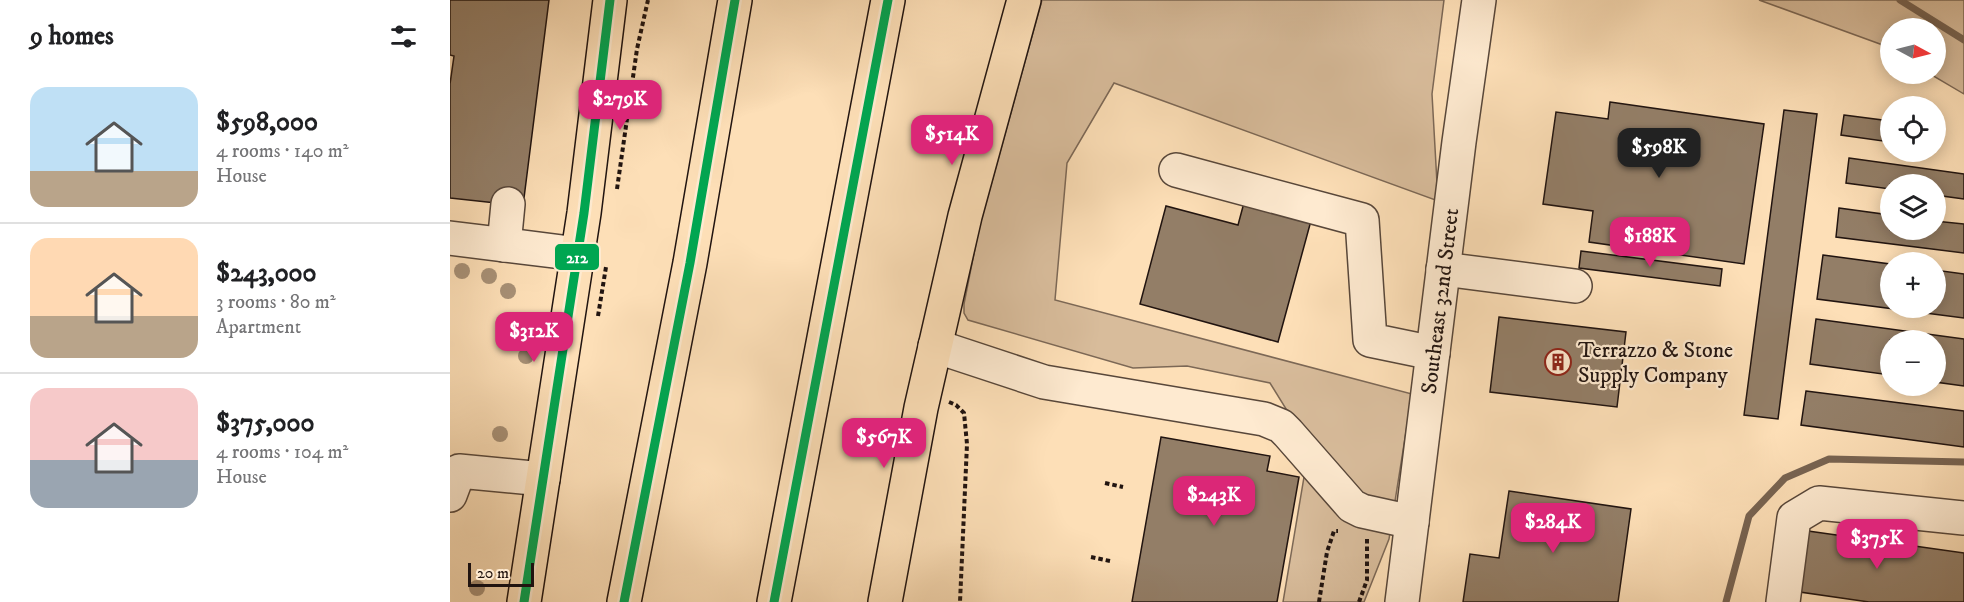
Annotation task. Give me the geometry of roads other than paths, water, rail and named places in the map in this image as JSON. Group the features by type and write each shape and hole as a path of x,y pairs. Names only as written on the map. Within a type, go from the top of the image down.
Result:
{"main road":[{"path":"524,602 578,254 610,0"},
{"path":"624,602 690,263 735,0"},
{"path":"774,602 888,0"},
{"path":"874,75 902,0"},
{"path":"885,602 921,408 965,216 1024,0"}],"lane":[{"name":"Southeast 32nd Street","path":"1402,602 1479,0"},
{"path":"1176,170 1362,220 1370,340 1433,353"},
{"path":"504,245 508,204"},
{"path":"450,238 578,254"},
{"path":"1443,269 1575,286"},
{"path":"935,346 1044,382 1264,419 1281,426 1352,506 1362,512 1412,522"},
{"path":"450,495 459,471 543,479"},
{"path":"1783,602 1794,518 1819,503 1964,518"}],"waterway":[{"path":"1900,0 1964,40"},
{"path":"1726,602 1749,516 1785,478 1829,459 1964,462"}],"place":[{"name":"Terrazzo & Stone Supply Company","path":"1558,362"}]}
